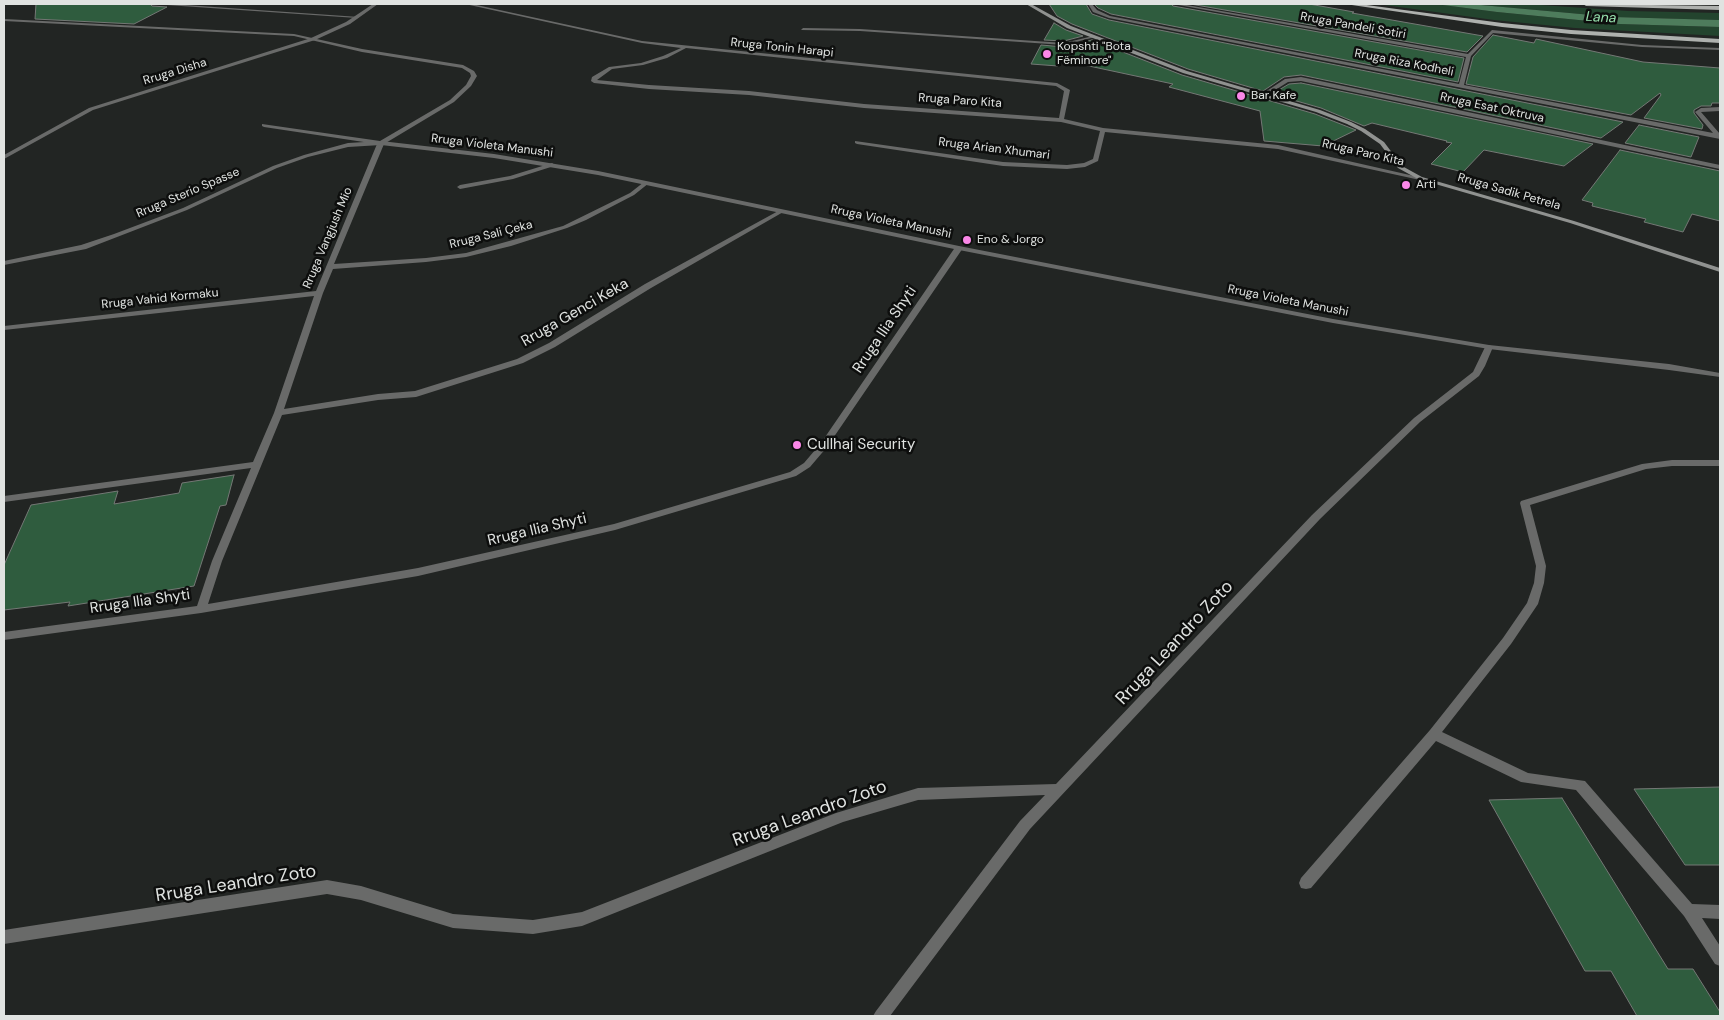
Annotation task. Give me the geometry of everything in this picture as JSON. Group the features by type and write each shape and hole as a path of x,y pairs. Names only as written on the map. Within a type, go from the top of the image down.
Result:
{"main road":[{"name":"Rruga Sadik Petrela","path":"1028,4 1061,24 1185,72 1318,111 1363,130 1382,143 1400,167 1420,178 1572,222 1720,270"},
{"path":"1348,4 1502,25 1571,32 1720,41"},
{"path":"1586,4 1720,8"}],"street":[{"path":"154,4 358,18"},
{"path":"370,4 376,4"},
{"name":"Rruga Disha","path":"4,157 91,109 313,39 358,18 376,4"},
{"name":"Rruga Tonin Harapi","path":"467,4 624,39 684,48 1056,85 1067,90 1061,120"},
{"path":"488,8 500,4"},
{"name":"Rruga Riza Kodheli","path":"1090,4 1095,11 1109,17 1719,137"},
{"name":"Rruga Pandeli Sotiri","path":"1175,4 1469,56"},
{"path":"4,20 294,35 355,49 464,67 472,72 474,76 470,84 452,101 381,143"},
{"path":"803,29 860,30 1064,44 1093,37"},
{"path":"1461,86 1469,56 1492,31 1642,46 1720,49"},
{"name":"Rruga Paro Kita","path":"684,48 641,64 611,68 593,79 599,83 649,88 749,93 864,106 1061,120 1104,130 1278,146 1420,178"},
{"name":"Rruga Esat Oktruva","path":"1262,96 1287,80 1301,79 1720,167"},
{"path":"1719,137 1698,112 1707,109 1720,110"},
{"name":"Rruga Violeta Manushi","path":"264,125 381,143 552,165 1333,322 1489,347 1669,367 1720,375"},
{"name":"Rruga Arian Xhumari","path":"857,142 1003,164 1067,168 1085,165 1096,160 1104,130"},
{"name":"Rruga Sterio Spasse","path":"4,263 83,247 185,209 275,167 306,156 348,145 381,143"},
{"name":"Rruga Vangjush Mio","path":"201,609 217,560 278,413 318,293 381,143"},
{"path":"460,187 511,178 552,165"},
{"name":"Rruga Sali Çeka","path":"329,267 466,255 508,244 584,219 632,194 646,183"},
{"name":"Rruga Genci Keka","path":"278,413 378,397 416,394 520,361 782,211"},
{"name":"Rruga Ilia Shyti","path":"4,636 201,609 418,572 615,527 793,474 807,465 824,445 959,248"},
{"name":"Rruga Vahid Kormaku","path":"4,328 318,293"},
{"name":"Rruga Leandro Zoto","path":"4,937 327,887 361,892 453,921 533,927 582,919 841,817 918,794 1059,789 1316,517 1417,420 1476,374 1489,347"},
{"path":"1306,883 1434,734 1507,641 1532,604 1539,583 1541,566 1526,503 1645,466 1672,463 1720,463"},
{"path":"4,499 257,464"},
{"path":"1434,734 1526,778 1580,785 1689,911 1720,959"},
{"path":"881,1016 1025,825 1059,789"},
{"path":"1689,911 1720,912"}],"shaded area":[{"path":"1377,4 1435,4 1619,24 1720,27 1720,36 1575,28 1494,20"},
{"path":"1470,4 1526,4 1628,11 1720,13 1720,20 1614,17"}],"water":[{"name":"Lana","path":"1435,4 1470,4 1614,17 1720,20 1720,27 1619,24"}],"building":[{"path":"36,4 150,4 152,6 167,7 134,24 35,19"},
{"path":"1049,4 1086,4 1092,14 1109,20 1623,122 1601,138 1301,75 1284,77 1263,91 1188,69 1072,24 1057,16"},
{"path":"1094,4 1171,4 1173,6 1464,58 1458,82 1111,14"},
{"path":"1190,4 1309,4 1483,36 1467,52"},
{"path":"1054,23 1083,36 1064,41 1044,40"},
{"path":"1493,35 1534,43 1536,39 1643,62 1720,68 1720,103 1712,103 1711,106 1701,106 1694,110 1694,113 1703,125 1702,129 1644,118 1661,95 1660,93 1631,115 1466,84 1473,57"},
{"path":"1092,40 1182,75 1315,114 1356,130 1323,146 1264,141 1260,111 1169,87 1173,84 1061,60 1058,66 1031,64 1041,45 1064,47"},
{"path":"1301,83 1593,144 1564,166 1484,150 1463,172 1431,164 1452,143 1372,123 1364,126 1321,108 1272,94 1289,84"},
{"path":"1639,125 1699,137 1691,157 1625,143"},
{"path":"1620,150 1720,171 1720,221 1692,214 1683,232 1644,222 1646,219 1592,206 1593,203 1582,200"},
{"path":"234,475 226,505 220,506 194,586 68,606 70,602 4,610 4,565 31,505 118,491 114,504 179,493 182,483"},
{"path":"1720,787 1720,865 1685,865 1634,789"},
{"path":"1562,798 1668,969 1693,969 1720,1012 1720,1016 1637,1016 1611,971 1585,971 1489,800"}],"place":[{"name":"Kopshti \"Bota Fëminore\"","path":"1047,54"},
{"name":"Bar Kafe","path":"1241,96"},
{"name":"Arti","path":"1406,185"},
{"name":"Eno & Jorgo","path":"967,240"},
{"name":"Cullhaj Security","path":"797,445"}]}
